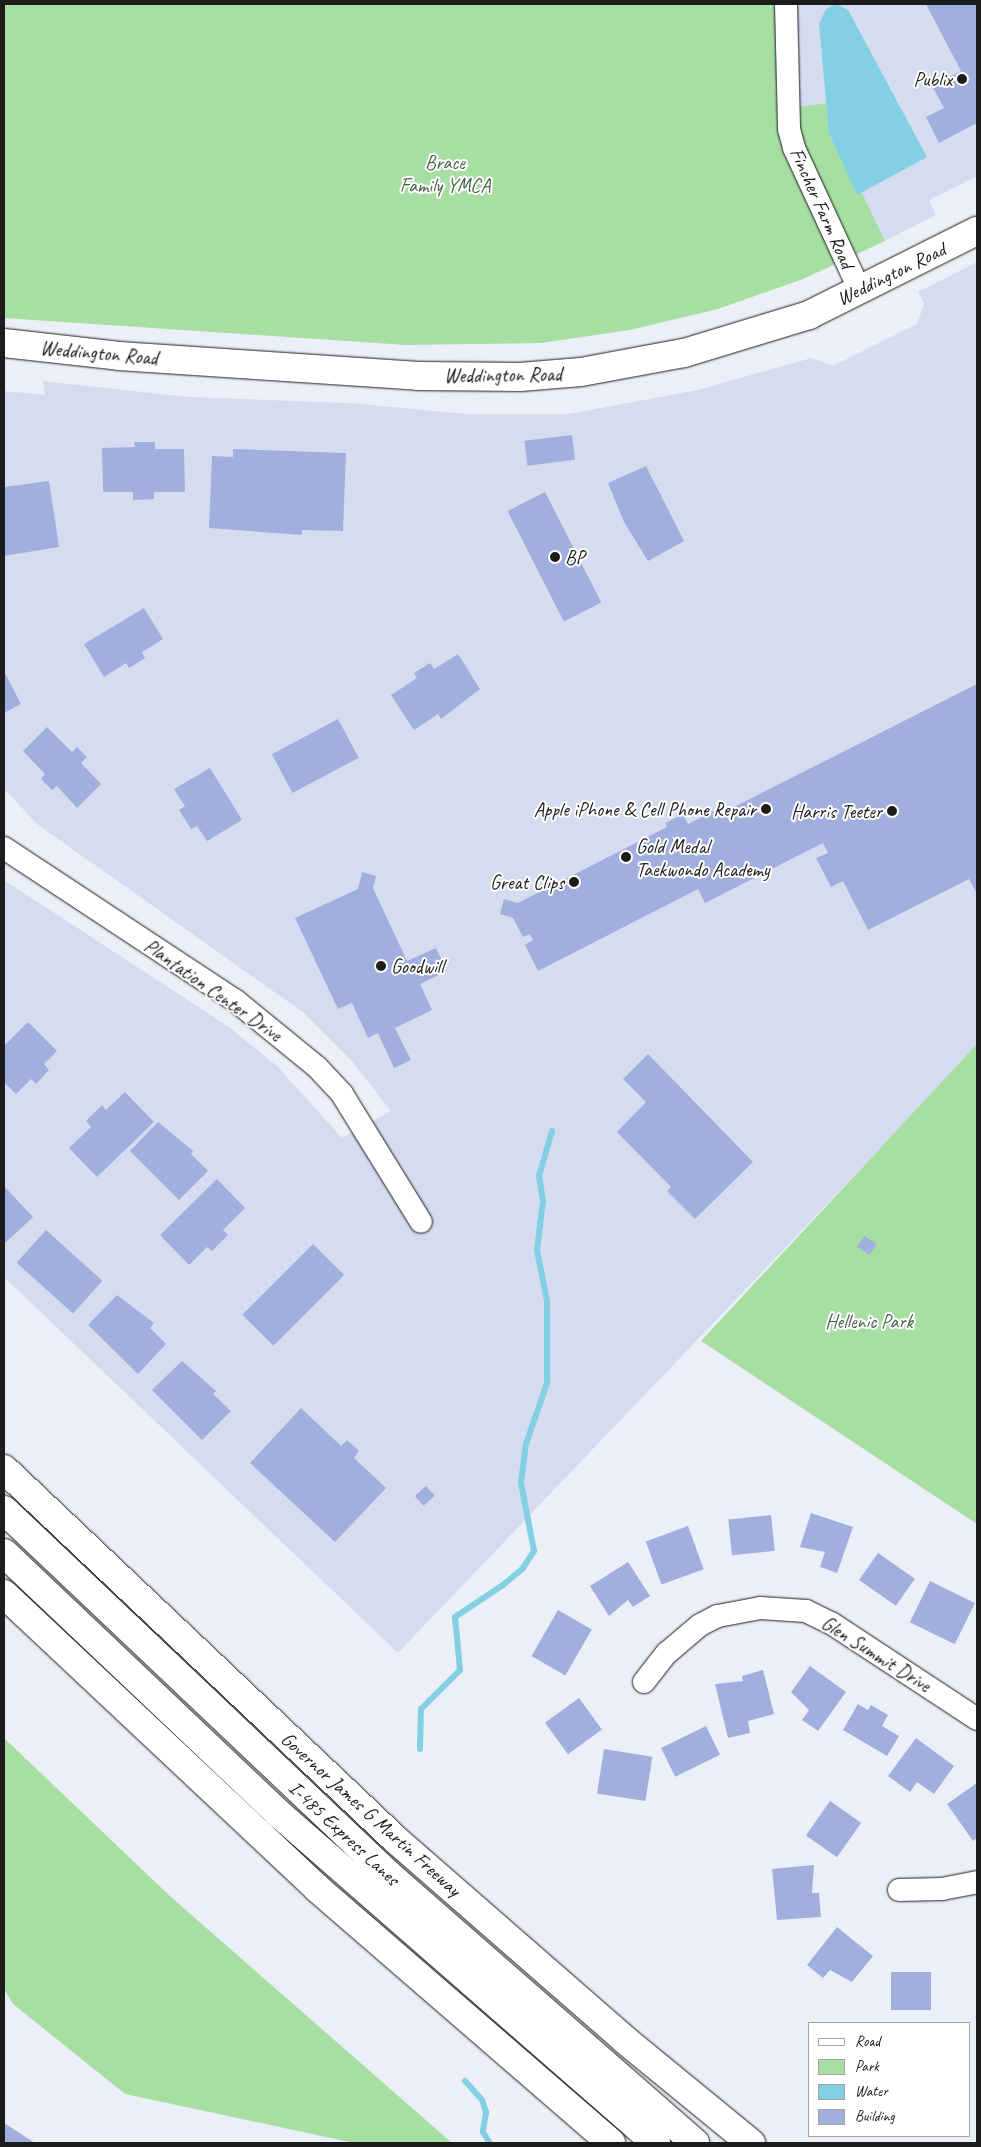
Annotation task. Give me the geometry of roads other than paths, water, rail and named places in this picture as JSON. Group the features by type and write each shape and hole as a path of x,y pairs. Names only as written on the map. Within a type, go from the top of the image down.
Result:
{"main road":[{"name":"Weddington Road","path":"4,343 119,356 418,376 520,377 580,372 684,353 809,315 977,231"},
{"name":"Governor James G Martin Freeway","path":"4,1469 396,1840 625,2040 751,2143"},
{"name":"I-485 Express Lanes","path":"4,1510 389,1875 695,2143"},
{"name":"I-485 Express Lanes","path":"4,1554 278,1813 656,2143"},
{"path":"4,1594 318,1889 611,2143"}],"street":[{"name":"Fincher Farm Road","path":"786,4 789,129 794,148 860,291"},
{"name":"Plantation Center Drive","path":"4,834 25,860"},
{"name":"Plantation Center Drive","path":"4,848 25,860 236,1001 317,1067 342,1094 421,1222"},
{"name":"Glen Summit Drive","path":"644,1682 667,1653 700,1625 718,1616 760,1608 806,1611 831,1623 977,1719"},
{"path":"899,1890 942,1889 977,1882"}],"water":[{"path":"836,4 848,10 927,157 857,195 829,133 819,24 826,9"}],"waterway":[{"path":"420,1749 421,1709 460,1670 455,1617 503,1585 523,1568 534,1551 521,1483 526,1444 547,1383 547,1301 537,1250 543,1201 539,1176 552,1131"},
{"path":"465,2081 482,2100 486,2112 483,2132 490,2143"}],"place":[{"name":"Publix","path":"962,79"},
{"name":"BP","path":"555,557"},
{"name":"Apple iPhone & Cell Phone Repair","path":"766,809"},
{"name":"Harris Teeter","path":"892,811"},
{"name":"Gold Medal Taekwondo Academy","path":"626,857"},
{"name":"Great Clips","path":"574,882"},
{"name":"Goodwill","path":"381,966"}],"park label":[{"name":"Brace Family YMCA","path":"445,174"},
{"name":"Hellenic Park","path":"869,1321"}]}
